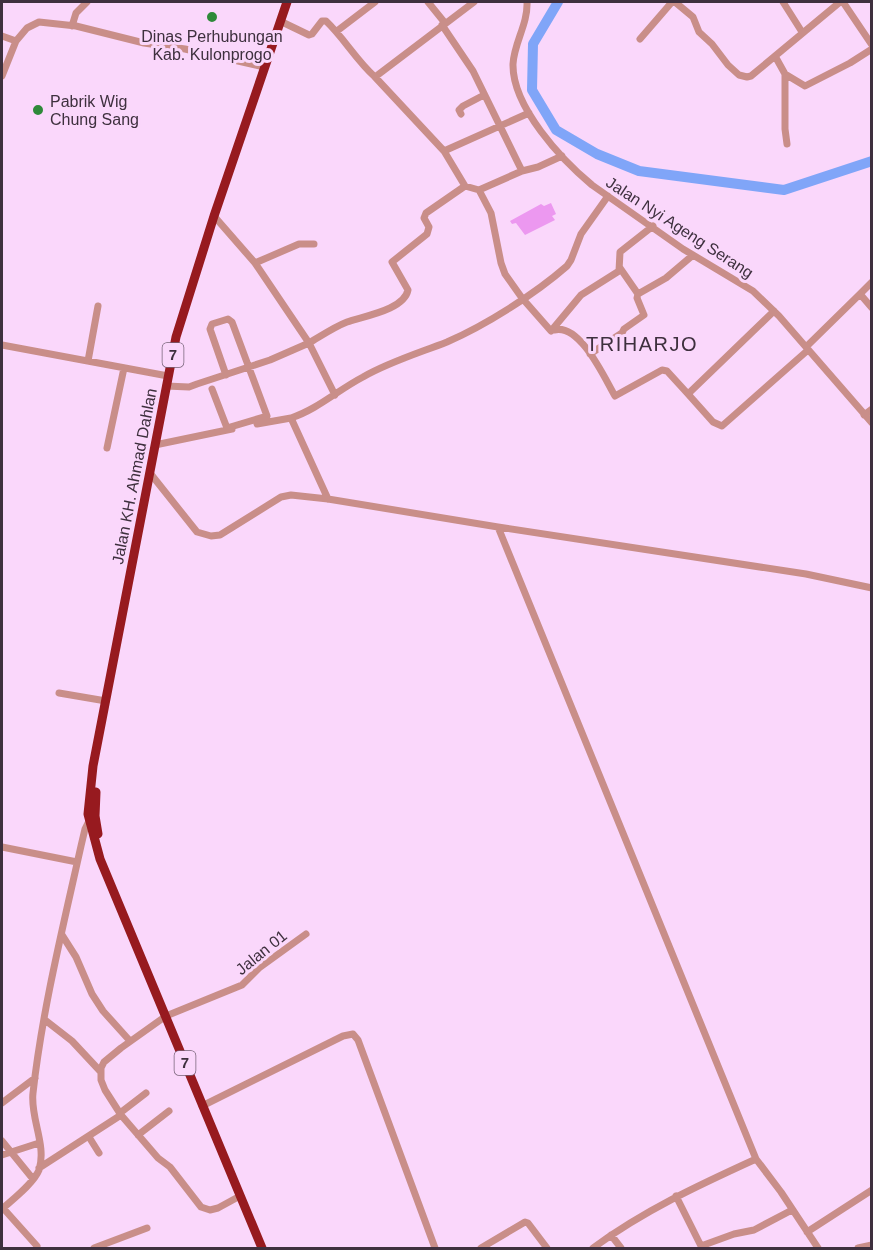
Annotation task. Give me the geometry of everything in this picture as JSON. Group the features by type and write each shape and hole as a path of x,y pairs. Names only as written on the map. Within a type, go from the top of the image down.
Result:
{"highway":[{"name":"Jalan KH. Ahmad Dahlan","path":"262,1248 108,878 92,819 103,739 104,701 176,336 287,2"},
{"path":"83,839 88,837 97,839"}],"street":[{"path":"72,26 76,13 87,2"},
{"path":"337,31 375,2"},
{"path":"428,2 473,71 522,171"},
{"path":"375,77 474,2"},
{"name":"Jalan Nyi Ageng Serang","path":"526,2 526,13 513,65 518,87 529,113 542,133 585,180 693,255 753,291 774,311 872,423"},
{"path":"639,39 673,2 693,17 699,32 712,44 728,65 739,75 747,77 841,2 872,47 811,85 801,85 785,74 775,56"},
{"path":"783,2 802,32"},
{"path":"280,21 309,35 324,20 337,31 359,62 444,150 465,186 479,190 562,156"},
{"path":"2,76 16,41 27,28 39,22 72,26 264,67"},
{"path":"2,36 16,41"},
{"path":"785,74 787,144"},
{"path":"461,114 461,108 484,95"},
{"path":"444,150 529,113"},
{"path":"2,345 124,368 189,387 226,375 309,343 345,323 387,309 406,296 408,290 392,262 427,234 429,227 424,219 426,213 465,186"},
{"path":"479,190 491,213 505,274 547,328 551,331 562,329 580,340 615,396 662,370 667,371 713,422 722,426 807,348 872,282"},
{"path":"155,446 303,414 362,377 482,325 567,266 574,255 577,241 608,196"},
{"path":"214,216 255,263 309,343 335,396"},
{"path":"638,294 620,268 620,252 653,226"},
{"path":"255,263 299,243 314,243"},
{"path":"590,354 644,315 636,298 638,294 666,278 693,255"},
{"path":"554,330 582,295 615,275 620,268"},
{"path":"860,294 872,308"},
{"path":"88,361 98,306"},
{"path":"688,394 774,311"},
{"path":"212,389 227,428 267,416 230,319 211,325 210,329 226,375"},
{"path":"107,448 124,368"},
{"path":"864,414 872,409"},
{"path":"291,418 328,499"},
{"path":"150,473 197,532 205,535 220,535 286,495 328,499 806,574 872,588"},
{"path":"498,527 756,1159 789,1211 818,1248"},
{"path":"59,693 104,701"},
{"path":"36,1246 2,1209 33,1179 39,1168 39,1143 33,1104 36,1078 45,1020 77,862 83,839 92,819"},
{"path":"2,847 77,862"},
{"name":"Jalan 01","path":"100,1071 104,1062 166,1016 242,985 259,968 306,934"},
{"path":"62,935 76,957 92,994 130,1041"},
{"path":"45,1020 72,1041 100,1071 105,1090 121,1114 158,1158 170,1167 201,1207 210,1210 218,1208 240,1196"},
{"path":"202,1106 343,1036 353,1034 358,1040 435,1248"},
{"path":"2,1103 36,1078"},
{"path":"39,1168 89,1137 146,1093"},
{"path":"138,1135 169,1111"},
{"path":"89,1137 99,1153"},
{"path":"2,1141 33,1179"},
{"path":"2,1155 39,1143"},
{"path":"593,1248 676,1196 756,1159"},
{"path":"807,1232 872,1190"},
{"path":"676,1196 701,1247 734,1234 754,1230 789,1211"},
{"path":"481,1248 525,1222 547,1248"},
{"path":"94,1248 147,1228"},
{"path":"611,1235 621,1248"},
{"path":"858,1248 872,1245"}],"shaded area":[{"path":"551,203 556,214 552,216 555,220 525,235 516,223 512,224 510,221 541,204 544,206"}],"waterway":[{"path":"558,2 533,44 532,90 556,130 597,154 639,171 784,190 872,161"}],"place":[{"name":"Dinas Perhubungan Kab. Kulonprogo","path":"212,17"},
{"name":"Pabrik Wig Chung Sang","path":"38,110"}],"district":[{"name":"TRIHARJO","path":"642,344"}]}
